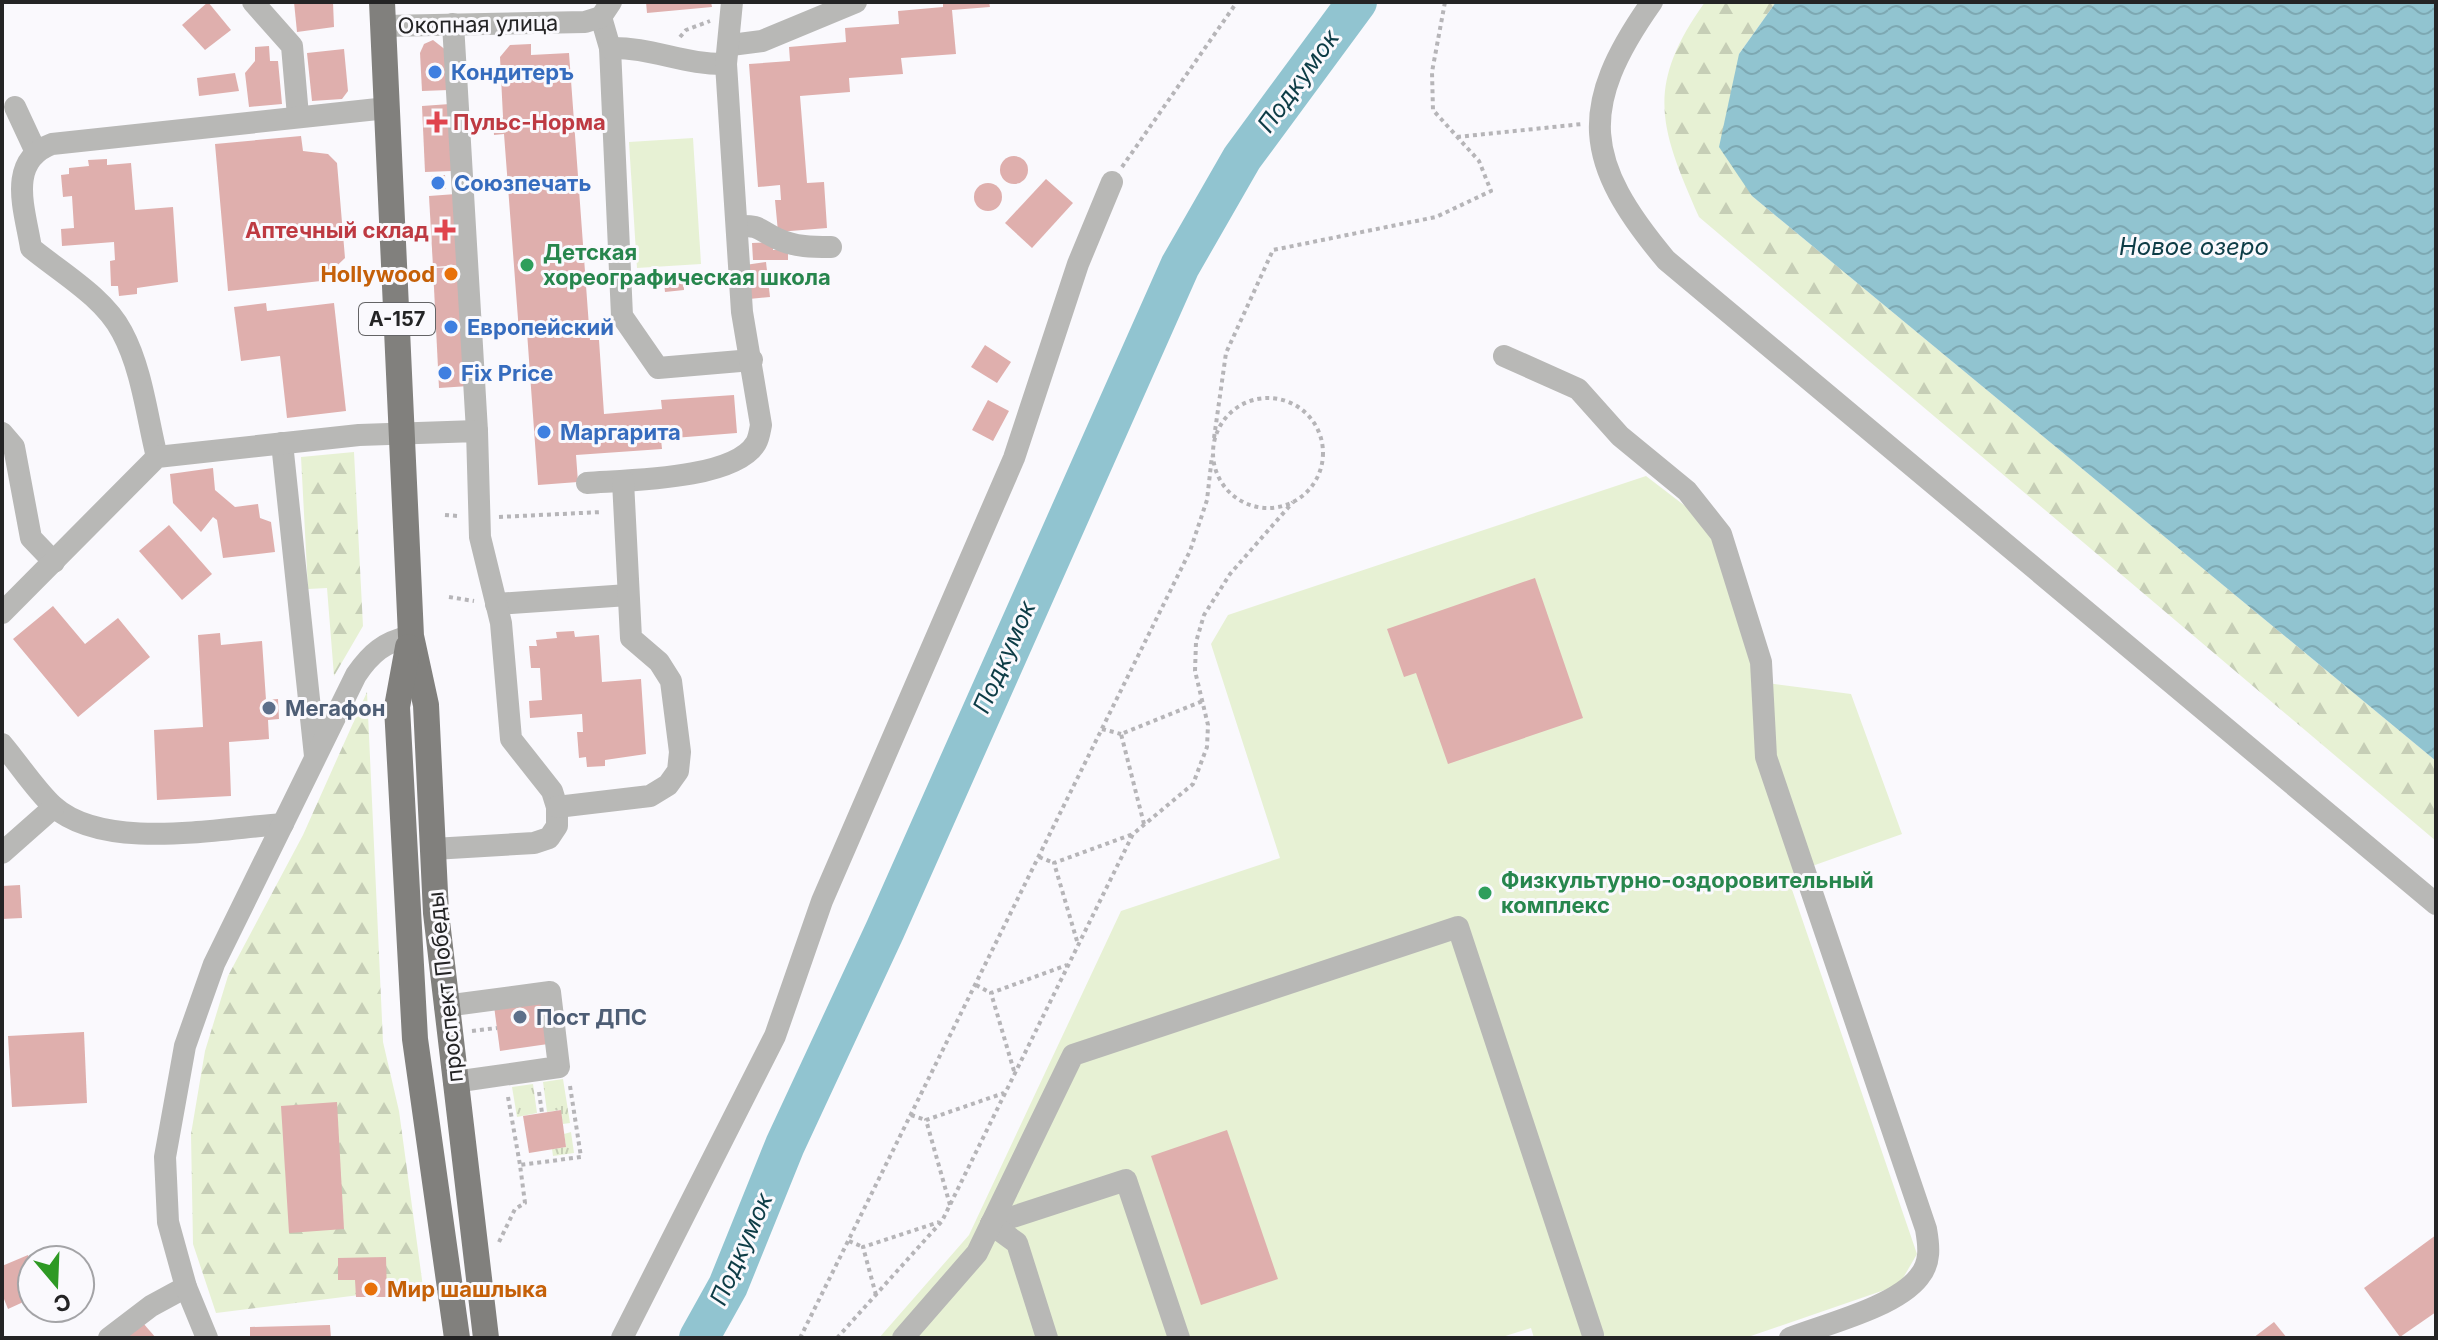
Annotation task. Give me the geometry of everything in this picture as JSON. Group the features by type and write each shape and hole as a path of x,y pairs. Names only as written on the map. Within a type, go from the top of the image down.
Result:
{"main road":[{"name":"проспект Победы","path":"383,14 411,636 426,705 445,1006 486,1338"},
{"name":"проспект Победы","path":"411,636 397,707 415,1039 457,1338"}],"street":[{"path":"253,2 292,46 298,116"},
{"path":"610,48 639,47 702,65 856,2"},
{"path":"1652,2 1613,65 1597,123 1604,165 1619,199 1666,260 2436,904"},
{"path":"587,483 706,470 744,455 757,442 761,425 742,312 728,54 735,5"},
{"path":"606,9 622,316 658,368 752,360"},
{"name":"Окопная улица","path":"383,14 453,24 585,22 606,9"},
{"path":"433,849 534,843 549,838 557,826 557,807 552,791 511,739 501,623 480,537 477,431 453,24"},
{"path":"15,107 35,150"},
{"path":"157,457 135,367 122,330 98,303 31,248 22,193 23,169 35,150 52,144 387,108"},
{"path":"622,1338 775,1036 822,901 1014,458 1078,264 1112,182"},
{"path":"737,226 758,225 777,239 804,247 831,247"},
{"path":"1504,356 1578,389 1620,436 1687,491 1721,534 1761,662 1766,757 1926,1229 1930,1253 1921,1275 1906,1290 1790,1338"},
{"path":"2,613 157,457 403,433 477,431"},
{"path":"2,433 14,447 31,538 54,562"},
{"path":"282,443 315,758"},
{"path":"557,807 650,796 668,785 678,771 680,752 671,681 667,671 631,638 623,481"},
{"path":"496,604 628,595"},
{"path":"207,1338 186,1287 168,1222 165,1157 185,1046 214,964 356,675 370,655 389,641 411,636"},
{"path":"2,744 54,807 81,822 116,832 155,833 283,824"},
{"path":"2,853 54,807"},
{"path":"903,1338 977,1253 1073,1055 1458,927 1593,1335"},
{"path":"445,1006 550,992 559,1067 454,1082"},
{"path":"991,1224 1126,1180 1179,1338"},
{"path":"991,1224 1017,1243 1047,1338"},
{"path":"109,1338 151,1306 186,1287"}],"path":[{"path":"1112,182 1237,2"},
{"path":"800,1338 1201,526 1226,353 1273,250 1436,217 1491,191 1479,161 1433,110 1432,72 1445,2"},
{"path":"665,54 686,30 735,5"},
{"path":"1457,137 1597,123"},
{"path":"837,1338 942,1221 951,1207 1133,834 1193,784 1201,767 1208,725 1195,671 1196,642 1204,615 1230,574 1293,502 1308,491 1323,459 1322,440 1315,424 1303,410 1287,401 1269,397 1251,400 1235,408 1222,421 1214,438"},
{"path":"1212,456 1216,474 1226,489 1240,501 1266,507 1293,502"},
{"path":"445,515 480,518 623,511"},
{"path":"1102,729 1121,734 1203,701"},
{"path":"1121,734 1144,824"},
{"path":"1039,857 1054,863 1133,834"},
{"path":"1054,863 1078,944"},
{"path":"991,993 1067,965"},
{"path":"976,985 991,993 1015,1073"},
{"path":"520,1165 581,1157 568,1078 559,1067"},
{"path":"538,1083 542,1113"},
{"path":"498,1246 515,1209 525,1203 507,1088"},
{"path":"911,1115 926,1120 1006,1092"},
{"path":"926,1120 951,1207"},
{"path":"849,1241 863,1247 942,1221"},
{"path":"863,1247 876,1295"}],"green space":[{"path":"1705,2 1776,2 1739,54 1752,196 2436,761 2436,841 1699,217 1675,158 1664,108 1673,59"},
{"path":"693,138 701,264 637,268 629,142"},
{"path":"354,452 363,626 334,676 327,588 308,589 301,457"},
{"name":"Физкультурно-оздоровительный комплекс","path":"1646,476 1706,522 1759,682 1851,694 1902,834 1787,875 1917,1254 1899,1285 1745,1338 1534,1338 1531,1328 1499,1338 879,1338 969,1235 1121,911 1280,858 1211,644 1228,615"},
{"path":"367,692 383,1042 399,1111 423,1287 216,1313 193,1244 191,1134 205,1051 228,976 303,835"},
{"path":"563,1079 570,1123 563,1124 560,1110 547,1112 543,1082"},
{"path":"533,1084 537,1113 517,1117 512,1087"},
{"path":"571,1132 574,1153 553,1156 552,1149 566,1147 564,1134"}],"water":[{"name":"Новое озеро","path":"1776,2 2436,2 2436,761 1752,196 1719,147 1739,54"}],"building":[{"path":"208,2 231,30 205,50 182,25"},
{"path":"294,2 333,2 334,27 297,32"},
{"path":"646,2 711,2 712,7 647,13"},
{"path":"943,2 989,2 990,7 952,10 956,54 901,58 903,74 849,78 850,92 800,96 807,183 824,182 827,228 778,232 775,200 781,200 780,185 758,187 749,64 790,61 789,47 846,42 845,28 899,24 898,11 943,7"},
{"name":"Кондитеръ","path":"433,40 447,51 449,90 422,91 420,53 424,44"},
{"path":"531,44 531,55 569,53 590,340 599,340 604,414 662,409 661,400 734,395 737,433 661,439 662,449 576,455 578,482 538,485 527,332 519,332 504,134 494,135 493,118 503,117 500,57 510,45"},
{"path":"269,46 270,61 278,61 282,104 249,107 245,73 255,61 255,47"},
{"path":"344,49 348,91 342,99 312,101 307,53"},
{"path":"235,73 239,91 199,96 197,78"},
{"name":"Пульс-Норма","path":"450,104 452,171 425,172 422,106"},
{"path":"301,136 303,151 328,154 337,163 345,258 321,281 228,291 215,144"},
{"path":"1014,156 1024,160 1028,170 1024,180 1014,184 1004,180 1000,170 1004,160"},
{"path":"107,159 107,165 131,163 135,210 173,207 178,282 137,288 137,294 119,296 118,286 111,286 110,261 115,260 114,242 62,246 61,229 74,228 72,196 63,197 61,175 69,174 69,168 89,166 88,160"},
{"name":"Союзпечать","path":"445,175 446,189 431,190 431,176"},
{"path":"1046,179 1073,203 1032,248 1005,223"},
{"path":"988,183 998,187 1002,197 998,207 988,211 978,207 974,197 978,187"},
{"name":"Аптечный склад","path":"456,194 461,265 433,267 429,196"},
{"path":"773,242 773,250 788,250 788,260 753,260 752,243"},
{"path":"766,262 770,297 749,299 745,265"},
{"name":"Европейский","path":"464,267 469,386 439,388 433,268"},
{"path":"683,270 684,290 665,292 663,272"},
{"path":"266,303 267,311 334,303 346,411 287,418 280,356 241,361 234,307"},
{"path":"985,345 1011,362 997,383 971,367"},
{"path":"988,400 1009,411 993,441 972,430"},
{"path":"213,468 215,490 235,507 258,504 260,518 271,522 275,552 223,558 217,520 213,517 201,532 173,503 170,474"},
{"path":"169,525 212,574 182,600 139,551"},
{"path":"1535,578 1583,718 1448,764 1416,673 1404,677 1387,629"},
{"path":"53,606 85,644 118,618 150,657 78,717 13,639"},
{"path":"574,631 575,637 599,635 602,682 641,679 646,754 605,760 605,766 587,767 586,757 579,758 577,732 583,732 582,714 530,718 529,701 542,700 540,668 531,668 529,646 537,646 536,640 557,638 556,632"},
{"path":"220,633 221,645 262,641 266,700 278,699 279,719 268,720 269,739 229,742 231,796 157,800 154,730 203,727 198,635"},
{"path":"20,885 22,918 2,919 2,886"},
{"name":"Пост ДПС","path":"542,999 548,1044 500,1051 494,1006"},
{"path":"84,1032 87,1103 12,1107 8,1036"},
{"path":"337,1102 344,1229 289,1233 281,1106"},
{"path":"561,1110 566,1147 529,1153 523,1116"},
{"path":"1227,1130 1278,1279 1201,1305 1151,1156"},
{"path":"2436,1235 2436,1312 2400,1337 2364,1288"},
{"path":"386,1257 387,1297 356,1297 355,1280 338,1280 338,1258"},
{"path":"16,1260 16,1305 8,1309 2,1294 2,1266"},
{"path":"2274,1322 2287,1338 2253,1338"},
{"path":"143,1323 156,1338 126,1338"},
{"path":"330,1325 331,1338 250,1338 250,1327"}],"waterway":[{"name":"Подкумок","path":"699,1338 728,1286 785,1145 885,930 1180,266 1242,158 1357,2"}],"place":[{"name":"Кондитеръ","path":"435,72"},
{"name":"Пульс-Норма","path":"437,122"},
{"name":"Союзпечать","path":"438,183"},
{"name":"Аптечный склад","path":"445,230"},
{"name":"Детская хореографическая школа","path":"527,265"},
{"name":"Hollywood","path":"451,274"},
{"name":"Европейский","path":"451,327"},
{"name":"Fix Price","path":"445,373"},
{"name":"Маргарита","path":"544,432"},
{"name":"Мегафон","path":"269,708"},
{"name":"Физкультурно-оздоровительный комплекс","path":"1485,893"},
{"name":"Пост ДПС","path":"520,1017"},
{"name":"Мир шашлыка","path":"371,1289"}]}
